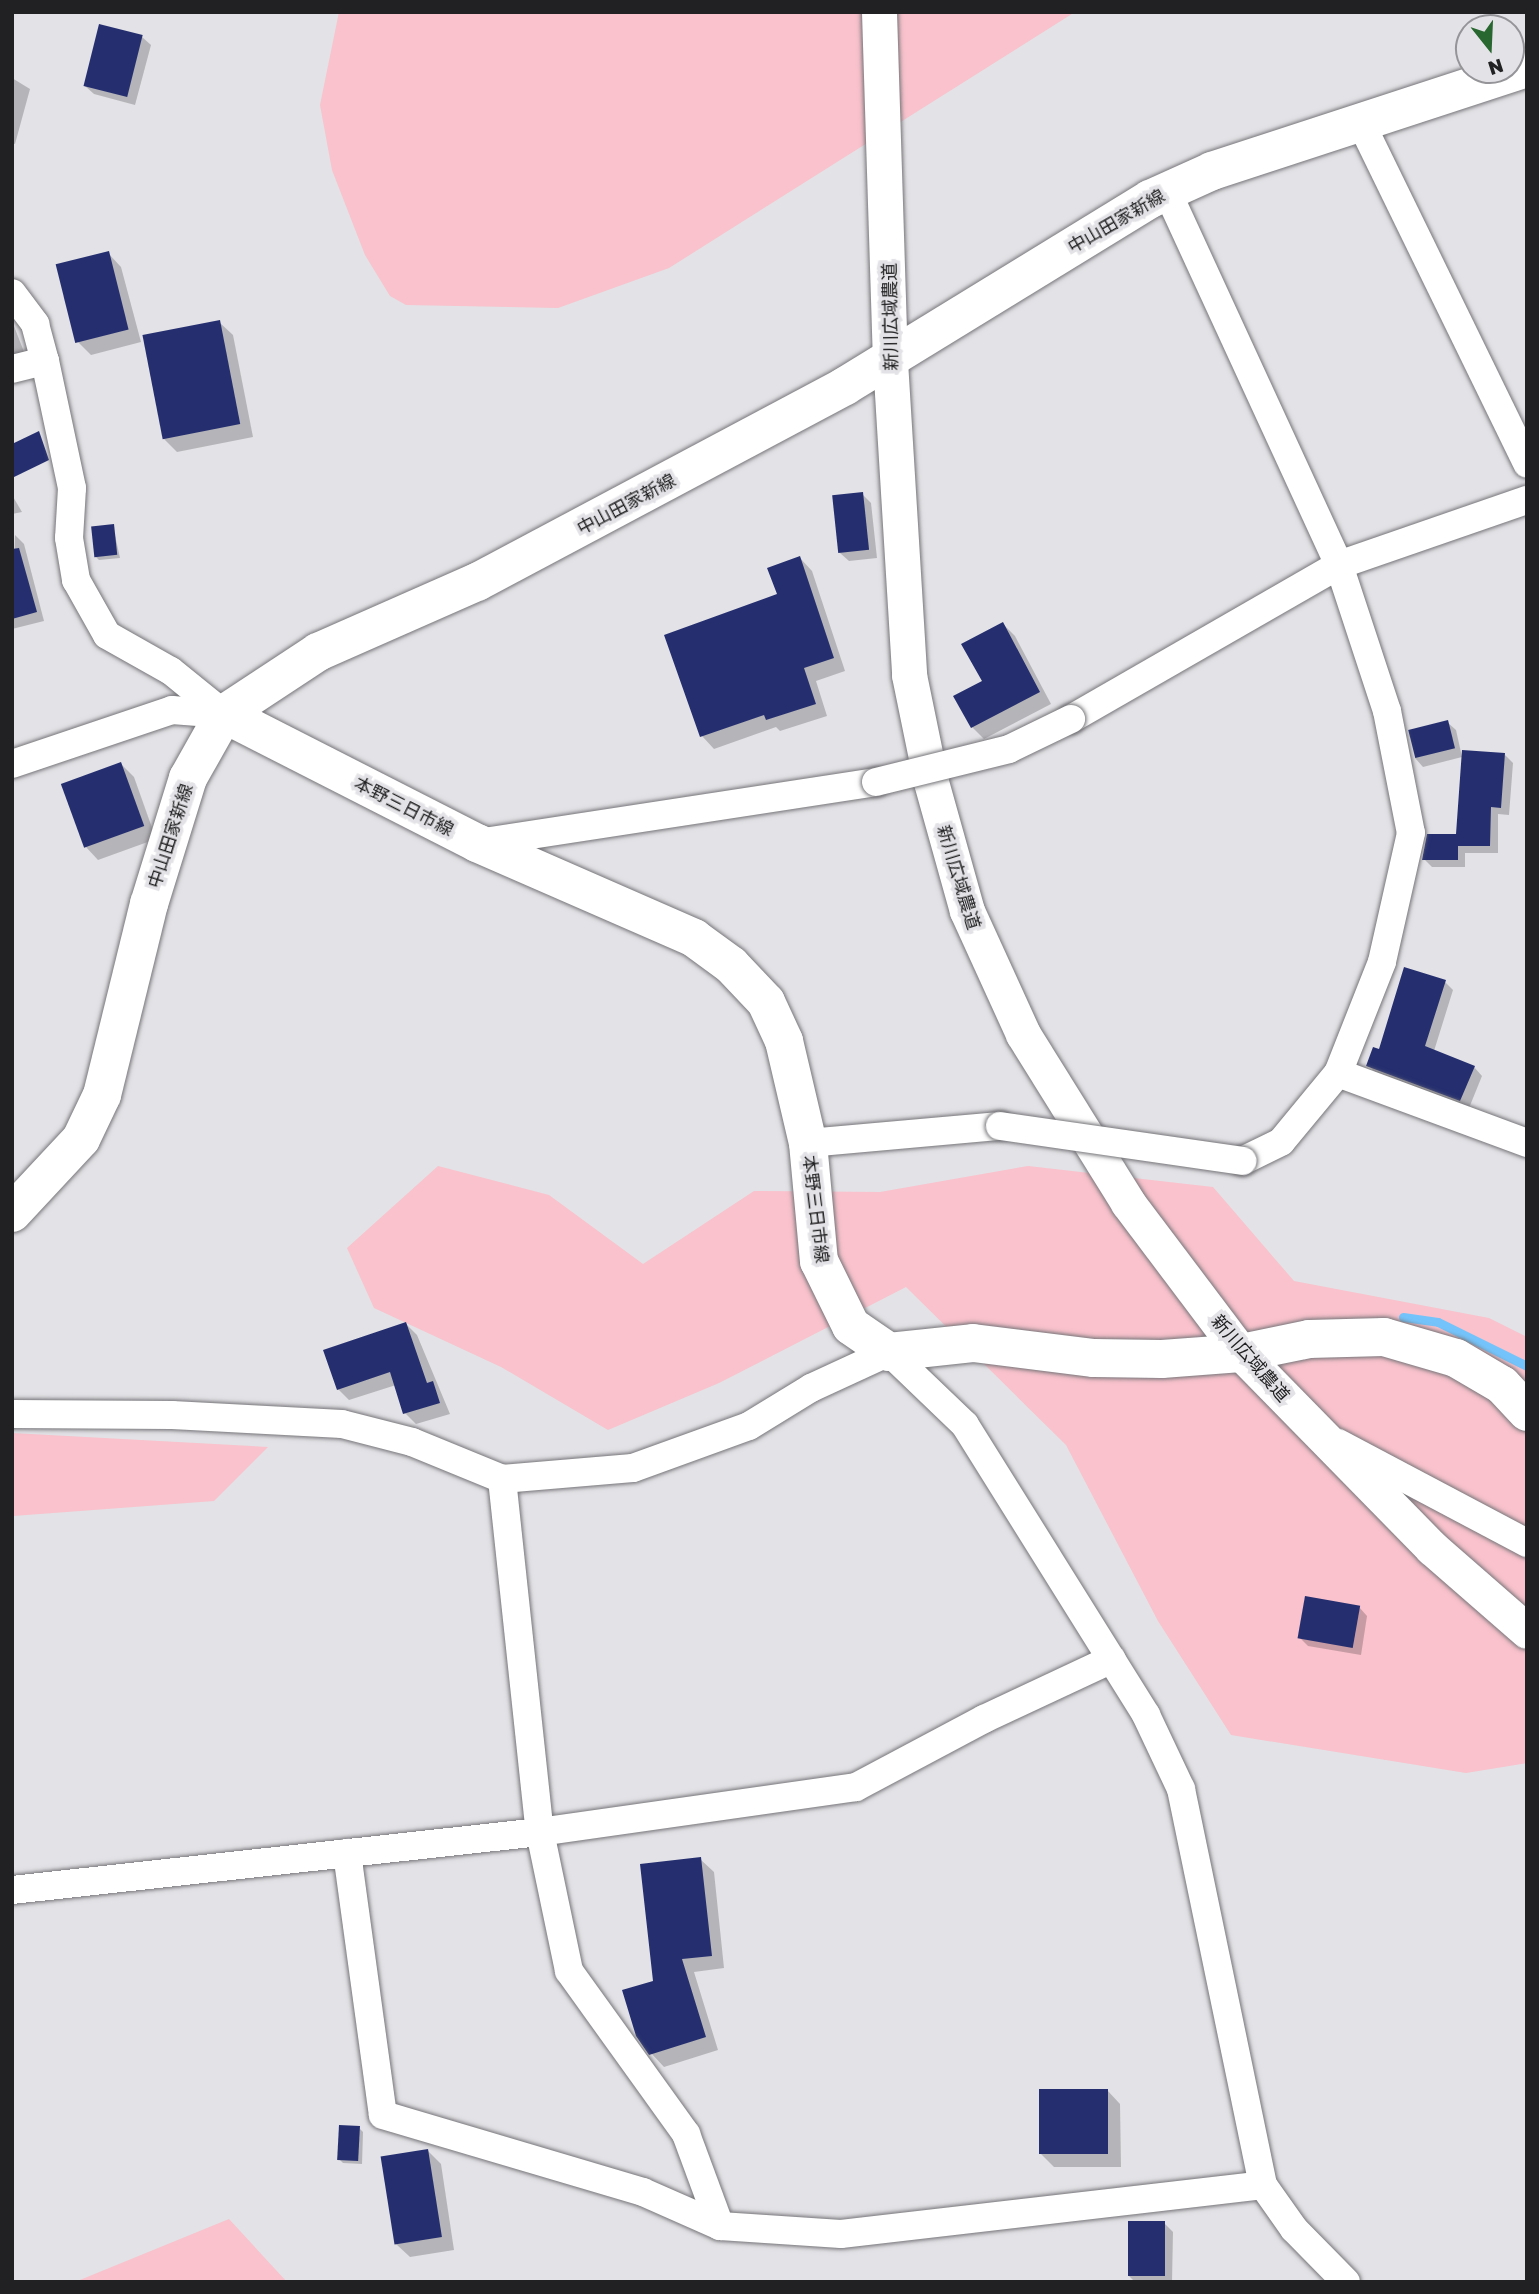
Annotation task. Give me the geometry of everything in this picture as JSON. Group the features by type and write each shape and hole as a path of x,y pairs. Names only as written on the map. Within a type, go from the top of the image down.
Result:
{"main road":[{"name":"中山田家新線","path":"12,1213 81,1139 102,1095 149,904 184,790 224,714 318,652 489,576 890,361 1167,191 1212,171 1527,68"},
{"name":"本野三日市線","path":"224,714 477,843 682,932 731,965 766,1002 785,1041 808,1143 819,1261 851,1326 889,1352"},
{"path":"889,1352 973,1343 1094,1358 1241,1353 1309,1339 1384,1337 1456,1358 1502,1385 1527,1412"}],"street":[{"name":"新川広域農道","path":"879,12 890,361 909,676 931,782 967,911 1023,1034 1107,1170 1241,1353 1432,1548 1527,1631"},
{"path":"1361,123 1527,464"},
{"path":"808,1143 1000,1126 1242,1161 1281,1142 1338,1073 1382,962 1411,832 1388,711 1339,565 1167,191"},
{"path":"12,293 35,324 45,361 72,488 69,538 76,580 107,635 171,671 224,714"},
{"path":"12,369 45,361"},
{"path":"477,843 876,782 1009,749 1071,719 1339,565 1527,500"},
{"path":"12,764 172,710 224,714"},
{"path":"1338,1073 1527,1143"},
{"path":"12,1414 172,1415 342,1424 412,1442 502,1479 634,1468 749,1426 811,1388 889,1352 965,1425 1146,1714 1181,1789 1263,2185 1294,2229 1346,2282"},
{"path":"1320,1433 1527,1543"},
{"path":"502,1479 540,1832 569,1971 686,2134 720,2226"},
{"path":"12,1890 540,1832 856,1787 984,1719 1112,1659"},
{"path":"347,1853 383,2116 643,2192 720,2226 841,2234 1263,2185"}],"shaded area":[{"path":"339,12 1075,12 669,268 558,308 406,305 390,296 365,255 332,170 320,105"},
{"path":"438,1166 549,1195 643,1264 754,1191 880,1192 1028,1166 1213,1187 1294,1281 1489,1318 1527,1337 1527,1763 1466,1773 1231,1735 1158,1621 1066,1445 906,1287 719,1383 608,1430 501,1367 374,1308 347,1248"},
{"path":"12,1433 268,1447 214,1501 13,1516"},
{"path":"229,2219 287,2282 75,2282"}],"building":[{"path":"99,24 143,35 127,97 84,86"},
{"path":"109,251 129,330 75,343 56,264"},
{"path":"220,320 240,424 163,439 142,335"},
{"path":"39,431 49,460 12,478 12,444"},
{"path":"863,492 869,550 838,553 832,495"},
{"path":"114,524 117,555 94,557 91,526"},
{"path":"19,548 37,612 12,619 12,549"},
{"path":"800,556 834,658 804,668 816,704 766,720 764,715 700,737 664,635 777,594 767,568"},
{"path":"1003,622 1040,692 971,728 953,696 982,681 961,644"},
{"path":"1448,720 1455,748 1415,758 1408,730"},
{"path":"1462,750 1505,753 1501,808 1491,807 1490,846 1458,846 1458,860 1422,860 1427,834 1456,834"},
{"path":"121,762 144,826 84,848 61,784"},
{"path":"1404,967 1446,980 1425,1046 1475,1066 1460,1101 1366,1066 1373,1047 1379,1049"},
{"path":"406,1322 427,1383 433,1381 440,1403 403,1414 390,1372 337,1390 323,1350"},
{"path":"1305,1596 1360,1606 1353,1648 1298,1638"},
{"path":"701,1857 712,1956 682,1959 706,2037 649,2055 636,2036 622,1990 653,1981 640,1864"},
{"path":"1039,2089 1108,2089 1108,2154 1039,2154"},
{"path":"339,2125 360,2126 358,2161 337,2160"},
{"path":"428,2149 442,2237 395,2244 381,2157"},
{"path":"1128,2221 1165,2221 1165,2276 1128,2276"}],"waterway":[{"path":"1403,1317 1438,1322 1527,1366"}]}
